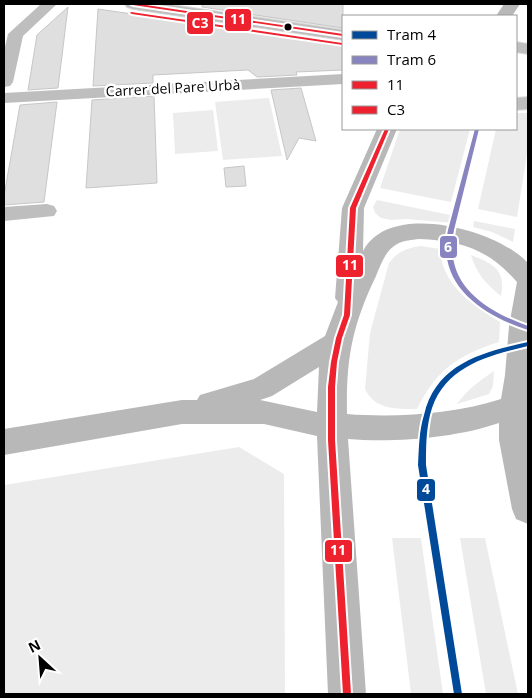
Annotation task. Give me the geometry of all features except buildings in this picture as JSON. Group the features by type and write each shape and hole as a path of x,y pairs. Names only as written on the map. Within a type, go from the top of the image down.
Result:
{"main road":[{"path":"133,4 342,35"},
{"path":"176,4 249,8"},
{"path":"219,4 342,22"},
{"path":"505,15 512,4"},
{"path":"347,315 353,208 387,130"},
{"path":"347,694 332,425 332,384 338,341 347,315 379,245 382,240 394,234 412,231 456,236 482,242 506,255 528,278"},
{"path":"528,284 522,326 519,375 521,401 514,440 528,509"},
{"path":"4,442 182,412 262,388 286,375 338,341"},
{"path":"182,412 264,412 302,422 365,428 403,428 439,425 482,417 521,401"}],"street":[{"path":"4,82 16,34 50,4"},
{"name":"Carrer del Pare Urbà","path":"4,98 342,79"},
{"path":"4,214 47,211"}],"shaded area":[{"path":"221,13 249,13 342,27 342,31"},
{"path":"269,98 282,156 223,160 215,102"},
{"path":"213,110 218,151 175,154 173,113"},
{"path":"517,113 528,113 528,148 517,217 478,209 496,130 517,130"},
{"path":"400,130 470,130 451,202 380,188"},
{"path":"377,200 455,216 453,223 381,218 375,213 373,207"},
{"path":"474,221 515,229 513,242 492,232 473,227"},
{"path":"421,246 440,249 446,273 460,293 500,322 499,342 472,352 440,374 424,395 417,409 387,407 375,401 365,389 370,333 389,263 403,251"},
{"path":"471,255 497,269 502,280 501,296 483,278"},
{"path":"494,371 493,386 489,394 457,404 465,394"},
{"path":"239,447 284,474 285,694 4,694 4,485"},
{"path":"392,538 421,538 443,694 411,694"},
{"path":"460,538 485,538 518,694 486,694"}],"tram line":[{"name":"6","path":"477,130 451,230 448,250 449,257 459,283 478,303 503,318 528,328"},
{"name":"4","path":"458,694 422,465 423,437 427,414 435,395 445,379 460,367 501,350 528,344"}],"transit line":[{"name":"11","path":"133,4 342,35"},
{"name":"C3","path":"132,13 342,44"},
{"name":"11","path":"347,694 332,440 332,387 334,362 339,338 347,315 353,208 387,130"}]}
